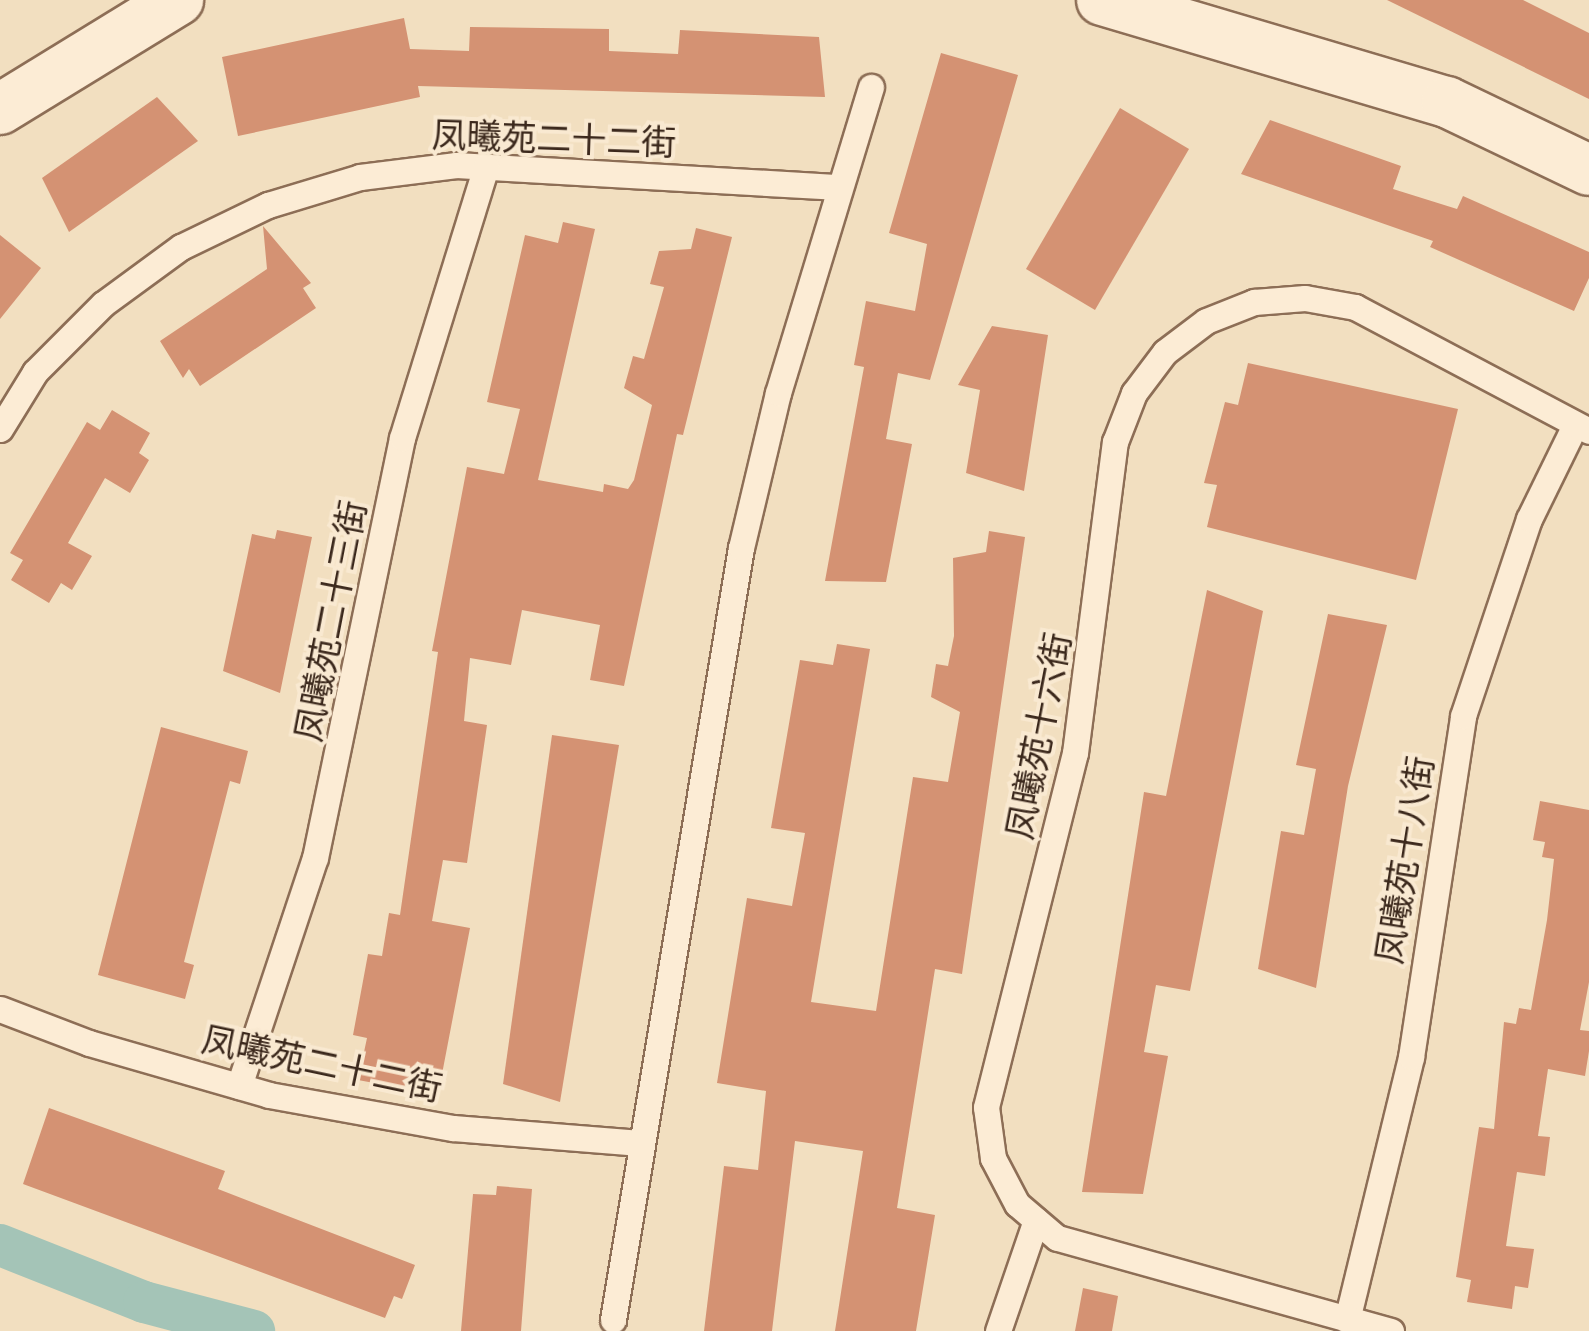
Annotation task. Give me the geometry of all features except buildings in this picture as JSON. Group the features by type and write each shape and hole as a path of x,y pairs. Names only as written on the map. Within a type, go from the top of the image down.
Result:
{"street":[{"path":"0,109 178,0"},
{"path":"1102,0 1281,46 1448,102 1589,170"}],"lane":[{"path":"612,1320 741,548 839,186 871,87"},
{"name":"凤曦苑二十二街","path":"0,429 35,372 103,304 181,247 268,204 360,177 486,167 839,186"},
{"name":"凤曦苑二十三街","path":"239,1086 315,858 406,420 486,167"},
{"name":"凤曦苑十六街","path":"1391,1331 1105,1256 1057,1238 1017,1204 993,1158 986,1107 1075,753 1116,442 1134,393 1165,352 1206,321 1254,302 1305,298 1355,306 1582,428"},
{"name":"凤曦苑十八街","path":"1347,1320 1411,1057 1463,716 1523,535 1582,428"},
{"name":"凤曦苑二十二街","path":"0,1008 239,1086 453,1128 640,1143"},
{"path":"998,1331 1036,1220"}],"waterway":[{"path":"0,1245 144,1302 254,1331"}]}
